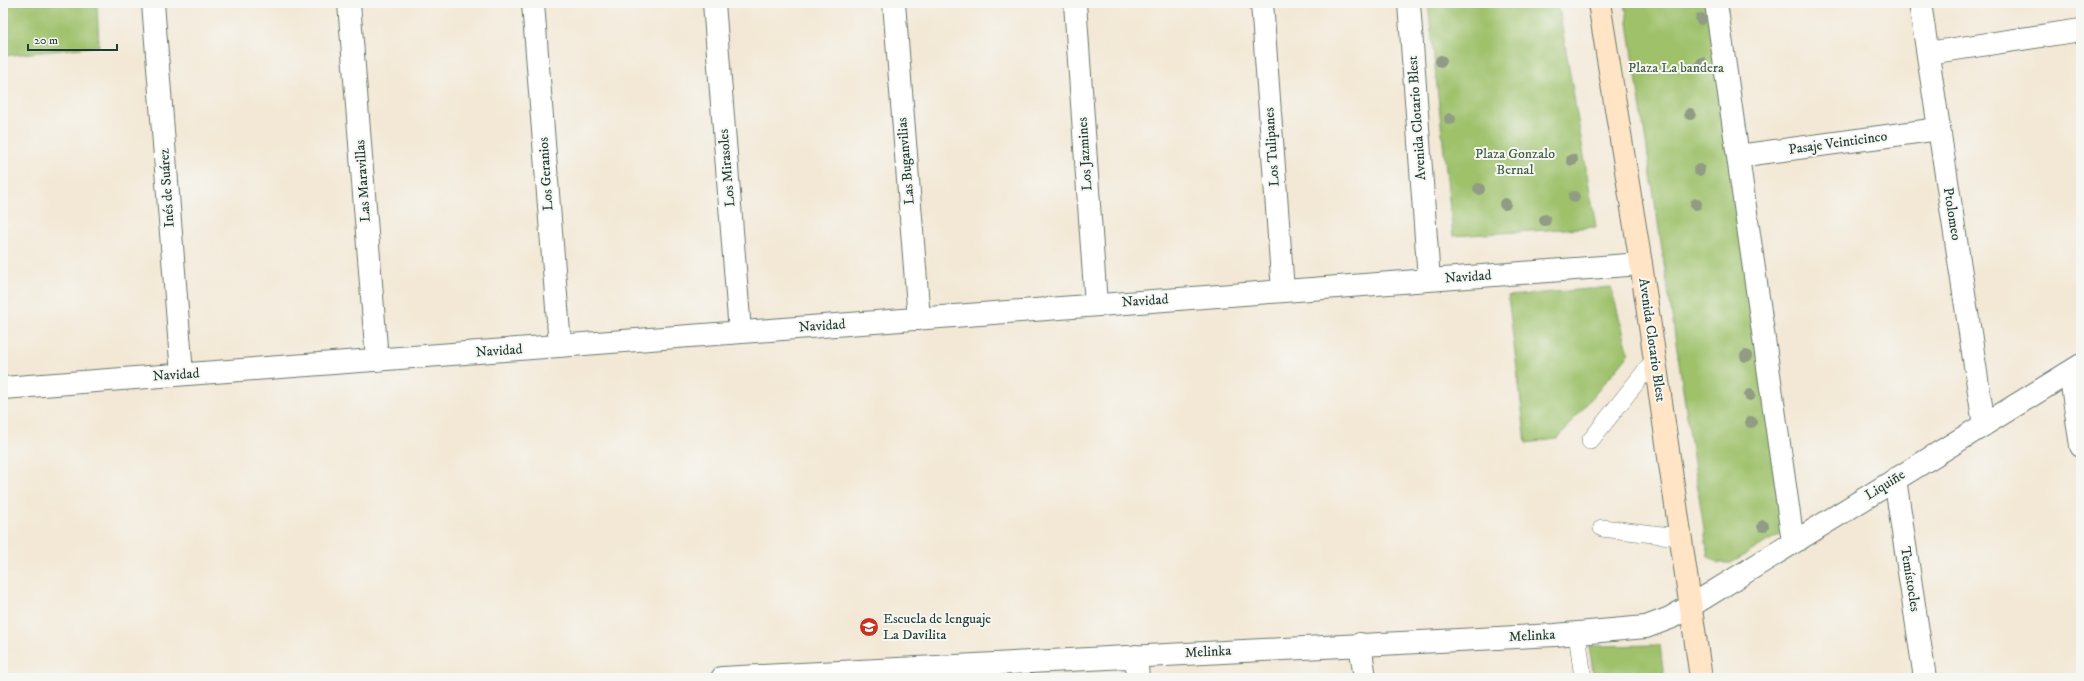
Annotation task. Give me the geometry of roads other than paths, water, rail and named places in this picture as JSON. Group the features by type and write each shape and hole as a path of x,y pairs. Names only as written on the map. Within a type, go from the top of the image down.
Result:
{"main road":[{"name":"Avenida Clotario Blest","path":"1599,3 1641,264 1689,607 1701,678"}],"street":[{"name":"Inés de Suárez","path":"153,3 182,374"},
{"name":"Las Maravillas","path":"349,3 377,360"},
{"name":"Los Geranios","path":"533,3 560,346"},
{"name":"Los Mirasoles","path":"714,3 740,332"},
{"name":"Las Buganvilias","path":"894,3 919,319"},
{"name":"Los Jazmines","path":"1075,3 1096,305"},
{"name":"Los Tulipanes","path":"1262,3 1283,291"},
{"name":"Avenida Clotario Blest","path":"1409,3 1429,280"},
{"path":"1716,3 1793,542"},
{"name":"Ptolomeo","path":"1920,3 1984,425"},
{"path":"1928,53 2081,30"},
{"name":"Pasaje Veinticinco","path":"1738,156 1939,129"},
{"name":"Navidad","path":"3,388 1641,264"},
{"path":"2075,368 2081,446"},
{"name":"Liquiñe","path":"1689,607 2075,368"},
{"name":"Temístocles","path":"1895,479 1925,678"},
{"name":"Melinka","path":"722,678 945,672 1136,656 1577,633 1646,627 1670,618 1689,607"},
{"path":"1360,644 1365,678"},
{"path":"1136,656 1138,678"}],"lane":[{"path":"1590,441 1654,360"},
{"path":"1602,528 1679,537"},
{"path":"1577,633 1583,678"}],"place":[{"name":"Escuela de lenguaje La Davilita","path":"869,627"}],"park label":[{"name":"Plaza La bandera","path":"1676,68"},
{"name":"Plaza Gonzalo Bernal","path":"1515,162"}]}
